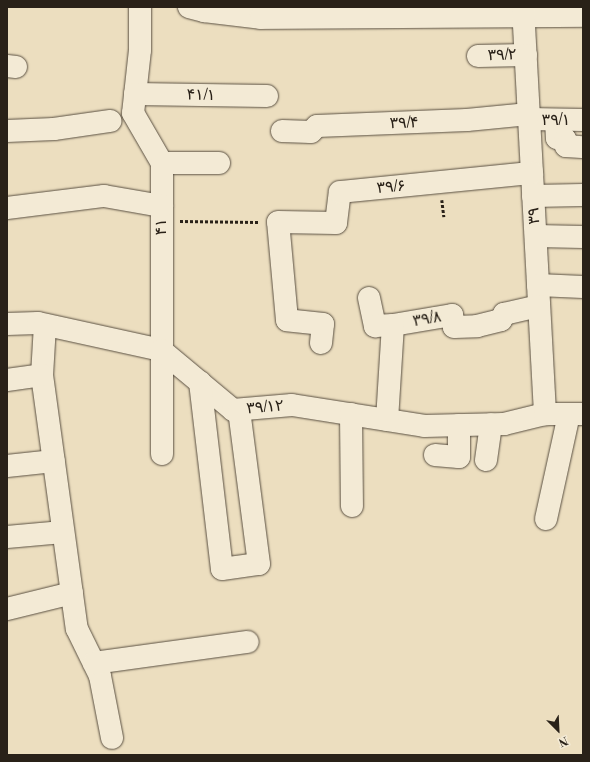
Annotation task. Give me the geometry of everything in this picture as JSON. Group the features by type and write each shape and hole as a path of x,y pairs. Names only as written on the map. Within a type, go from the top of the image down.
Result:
{"street":[{"path":"140,7 140,50 133,113 162,163 219,163"},
{"path":"189,7 204,11 261,18 430,12 523,12 583,16"},
{"name":"۳۹","path":"523,12 545,414"},
{"name":"۳۹/۲","path":"478,56 526,55"},
{"name":"۴۱/۱","path":"135,94 267,96"},
{"name":"۳۹/۱","path":"529,117 556,120 583,120"},
{"name":"۳۹/۴","path":"282,131 311,132 317,126 529,117"},
{"path":"556,120 557,138 565,139 566,146 582,147"},
{"path":"7,131 54,129 110,121"},
{"name":"۴۱","path":"162,163 162,454"},
{"name":"۳۹/۶","path":"278,222 336,223 340,192 532,174"},
{"path":"533,196 583,195"},
{"path":"7,208 104,196 162,213"},
{"path":"278,222 286,320 323,324 321,343"},
{"path":"536,236 583,237"},
{"path":"539,295 583,287"},
{"name":"۳۹/۸","path":"369,298 375,326 393,325 452,315 454,327 477,326 501,320 504,314 539,295"},
{"name":"۳۹/۱۲","path":"7,324 45,325 161,350 233,410 292,405 424,426 504,424 545,414 576,414"},
{"path":"45,325 42,375 77,629 100,676 112,738"},
{"path":"387,420 393,325"},
{"path":"7,380 42,375"},
{"path":"200,382 222,569 259,564 239,410"},
{"path":"351,414 352,506"},
{"path":"546,519 576,414"},
{"path":"486,460 490,424"},
{"path":"435,454 459,457 459,425"},
{"path":"7,466 54,462"},
{"path":"7,537 63,532"},
{"path":"7,609 72,593"},
{"path":"94,663 248,642"}],"path":[{"path":"162,213 278,222"}]}
